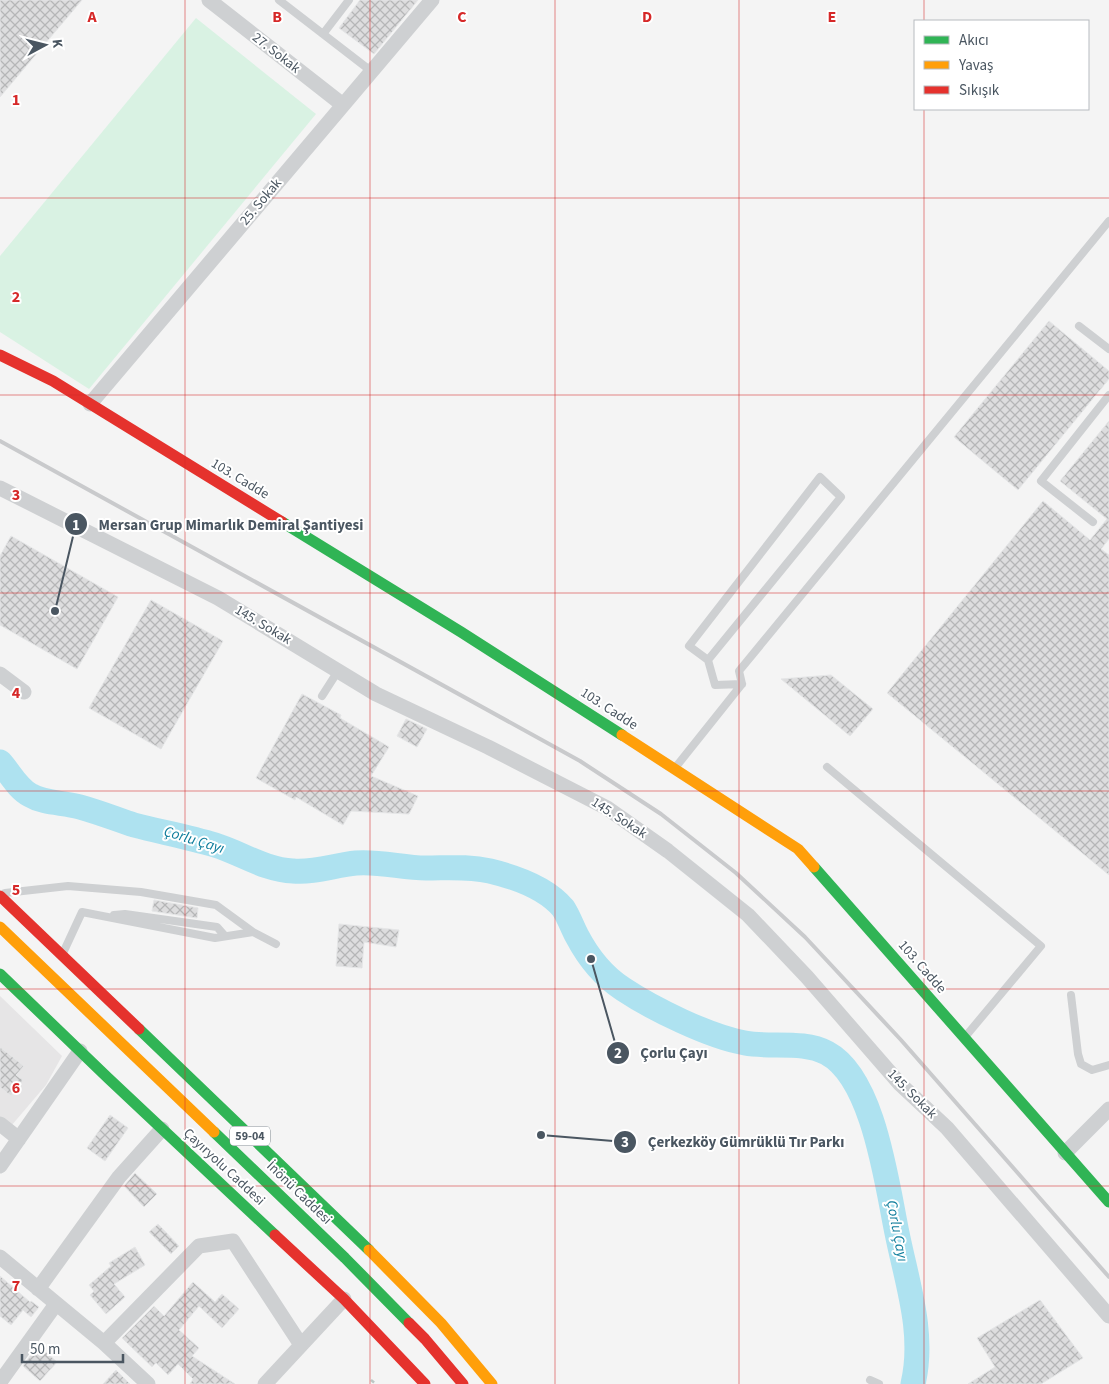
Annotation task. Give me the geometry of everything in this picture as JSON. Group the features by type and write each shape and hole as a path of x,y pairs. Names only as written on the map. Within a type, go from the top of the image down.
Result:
{"street":[{"name":"27. Sokak","path":"209,0 343,105"},
{"name":"25. Sokak","path":"90,404 432,0"},
{"name":"103. Cadde","path":"0,355 53,381 453,626 798,850 1109,1202"},
{"name":"145. Sokak","path":"0,488 218,598 376,694 488,747 607,808 668,851 748,915 807,977 900,1084 947,1128 1109,1316"},
{"path":"0,674 24,692"},
{"name":"59-04","path":"0,895 361,1242 441,1324 492,1384"},
{"name":"İnönü Caddesi","path":"0,926 346,1258 425,1339 463,1384"},
{"name":"Çayıryolu Caddesi","path":"0,974 80,1052 344,1299 421,1382"},
{"path":"0,1166 80,1052"},
{"path":"1065,1154 1109,1109"},
{"path":"0,1124 18,1140"},
{"path":"38,1289 119,1177 162,1129"},
{"path":"104,1343 199,1246 233,1240 301,1345"},
{"path":"0,1257 104,1343 148,1384"},
{"path":"269,1383 344,1299"},
{"path":"0,1382 56,1304"}],"lane":[{"path":"279,0 371,71"},
{"path":"323,34 349,0"},
{"path":"742,684 739,671 1109,221"},
{"path":"1080,326 1109,349"},
{"path":"1093,522 1041,482 1109,395"},
{"path":"708,660 841,497 820,477 689,646 708,660 714,685 742,684"},
{"path":"322,696 338,671"},
{"path":"674,769 742,684"},
{"path":"827,767 1040,946 964,1038"},
{"path":"0,895 68,886 141,892 216,905 253,932 276,944"},
{"path":"62,955 82,912 215,938 253,932"},
{"path":"1071,995 1078,1054 1081,1064 1092,1070 1109,1065"},
{"path":"870,1380 879,1384"}],"path":[{"path":"371,1380 376,1384"}],"shaded area":[{"path":"0,996 62,1056 46,1085 11,1126 0,1117"}],"green space":[{"path":"196,18 316,114 89,389 0,332 0,256"}],"building":[{"path":"0,0 82,0 0,97"},
{"path":"360,0 418,0 374,54 339,28"},
{"path":"1049,321 1109,371 1109,379 1018,490 954,437"},
{"path":"1109,421 1109,539 1101,549 1109,555 1109,875 887,693 1043,501 1090,540 1107,519 1060,481"},
{"path":"11,536 118,597 77,669 0,625 0,556"},
{"path":"151,600 223,641 161,749 89,708"},
{"path":"831,675 873,709 850,736 781,679"},
{"path":"302,694 341,715 340,718 389,747 371,776 418,796 409,814 351,811 343,825 296,797 295,800 256,778"},
{"path":"406,719 427,729 417,747 397,736"},
{"path":"154,900 198,908 197,918 152,911"},
{"path":"339,924 399,930 396,947 364,942 362,968 336,966"},
{"path":"0,1047 24,1066 16,1075 23,1080 11,1096 0,1087"},
{"path":"110,1115 128,1128 105,1161 87,1148"},
{"path":"135,1173 157,1194 144,1207 124,1186"},
{"path":"158,1224 179,1246 171,1254 149,1232"},
{"path":"135,1247 145,1265 114,1284 125,1297 106,1314 90,1295 94,1291 89,1285 111,1266 109,1263"},
{"path":"0,1276 30,1302 39,1307 31,1317 23,1310 11,1325 0,1316"},
{"path":"193,1282 215,1302 222,1294 239,1309 222,1328 199,1306 179,1330 199,1348 192,1356 235,1384 190,1384 193,1379 178,1364 168,1375 156,1363 152,1367 122,1338 154,1306 164,1316"},
{"path":"1040,1300 1083,1358 1041,1384 968,1384 995,1367 977,1338"},
{"path":"38,1345 57,1362 40,1381 23,1366"},
{"path":"116,1370 130,1384 103,1384"}],"waterway":[{"name":"Çorlu Çayı","path":"0,762 21,788 36,798 80,807 134,825 195,839 225,848 273,868 309,871 365,863 417,868 474,868 510,876 530,884 556,901 563,908 581,944 591,959 609,978 635,997 699,1029 731,1040 755,1044 797,1045 818,1049 827,1053 843,1066 856,1085 876,1134 910,1289 916,1327 917,1346 913,1384"}],"railway":[{"path":"0,441 580,761 661,814 736,873 805,937 901,1040 1109,1277"}],"traffic: fast":[{"path":"282,522 461,632 622,735"},
{"path":"814,867 1109,1202"},
{"path":"0,974 275,1235"},
{"path":"139,1029 369,1250"},
{"path":"214,1132 345,1258 409,1323"}],"traffic: slow":[{"path":"622,735 798,849 814,867"},
{"path":"0,927 214,1132"},
{"path":"369,1250 441,1323 492,1384"}],"traffic: jam":[{"path":"0,355 53,381 282,522"},
{"path":"0,896 139,1029"},
{"path":"275,1235 344,1299 425,1384"},
{"path":"409,1323 463,1384"}],"place":[{"name":"Mersan Grup Mimarlık Demiral Şantiyesi","path":"55,611"},
{"name":"Çorlu Çayı","path":"591,959"},
{"name":"Çerkezköy Gümrüklü Tır Parkı","path":"541,1135"}]}
